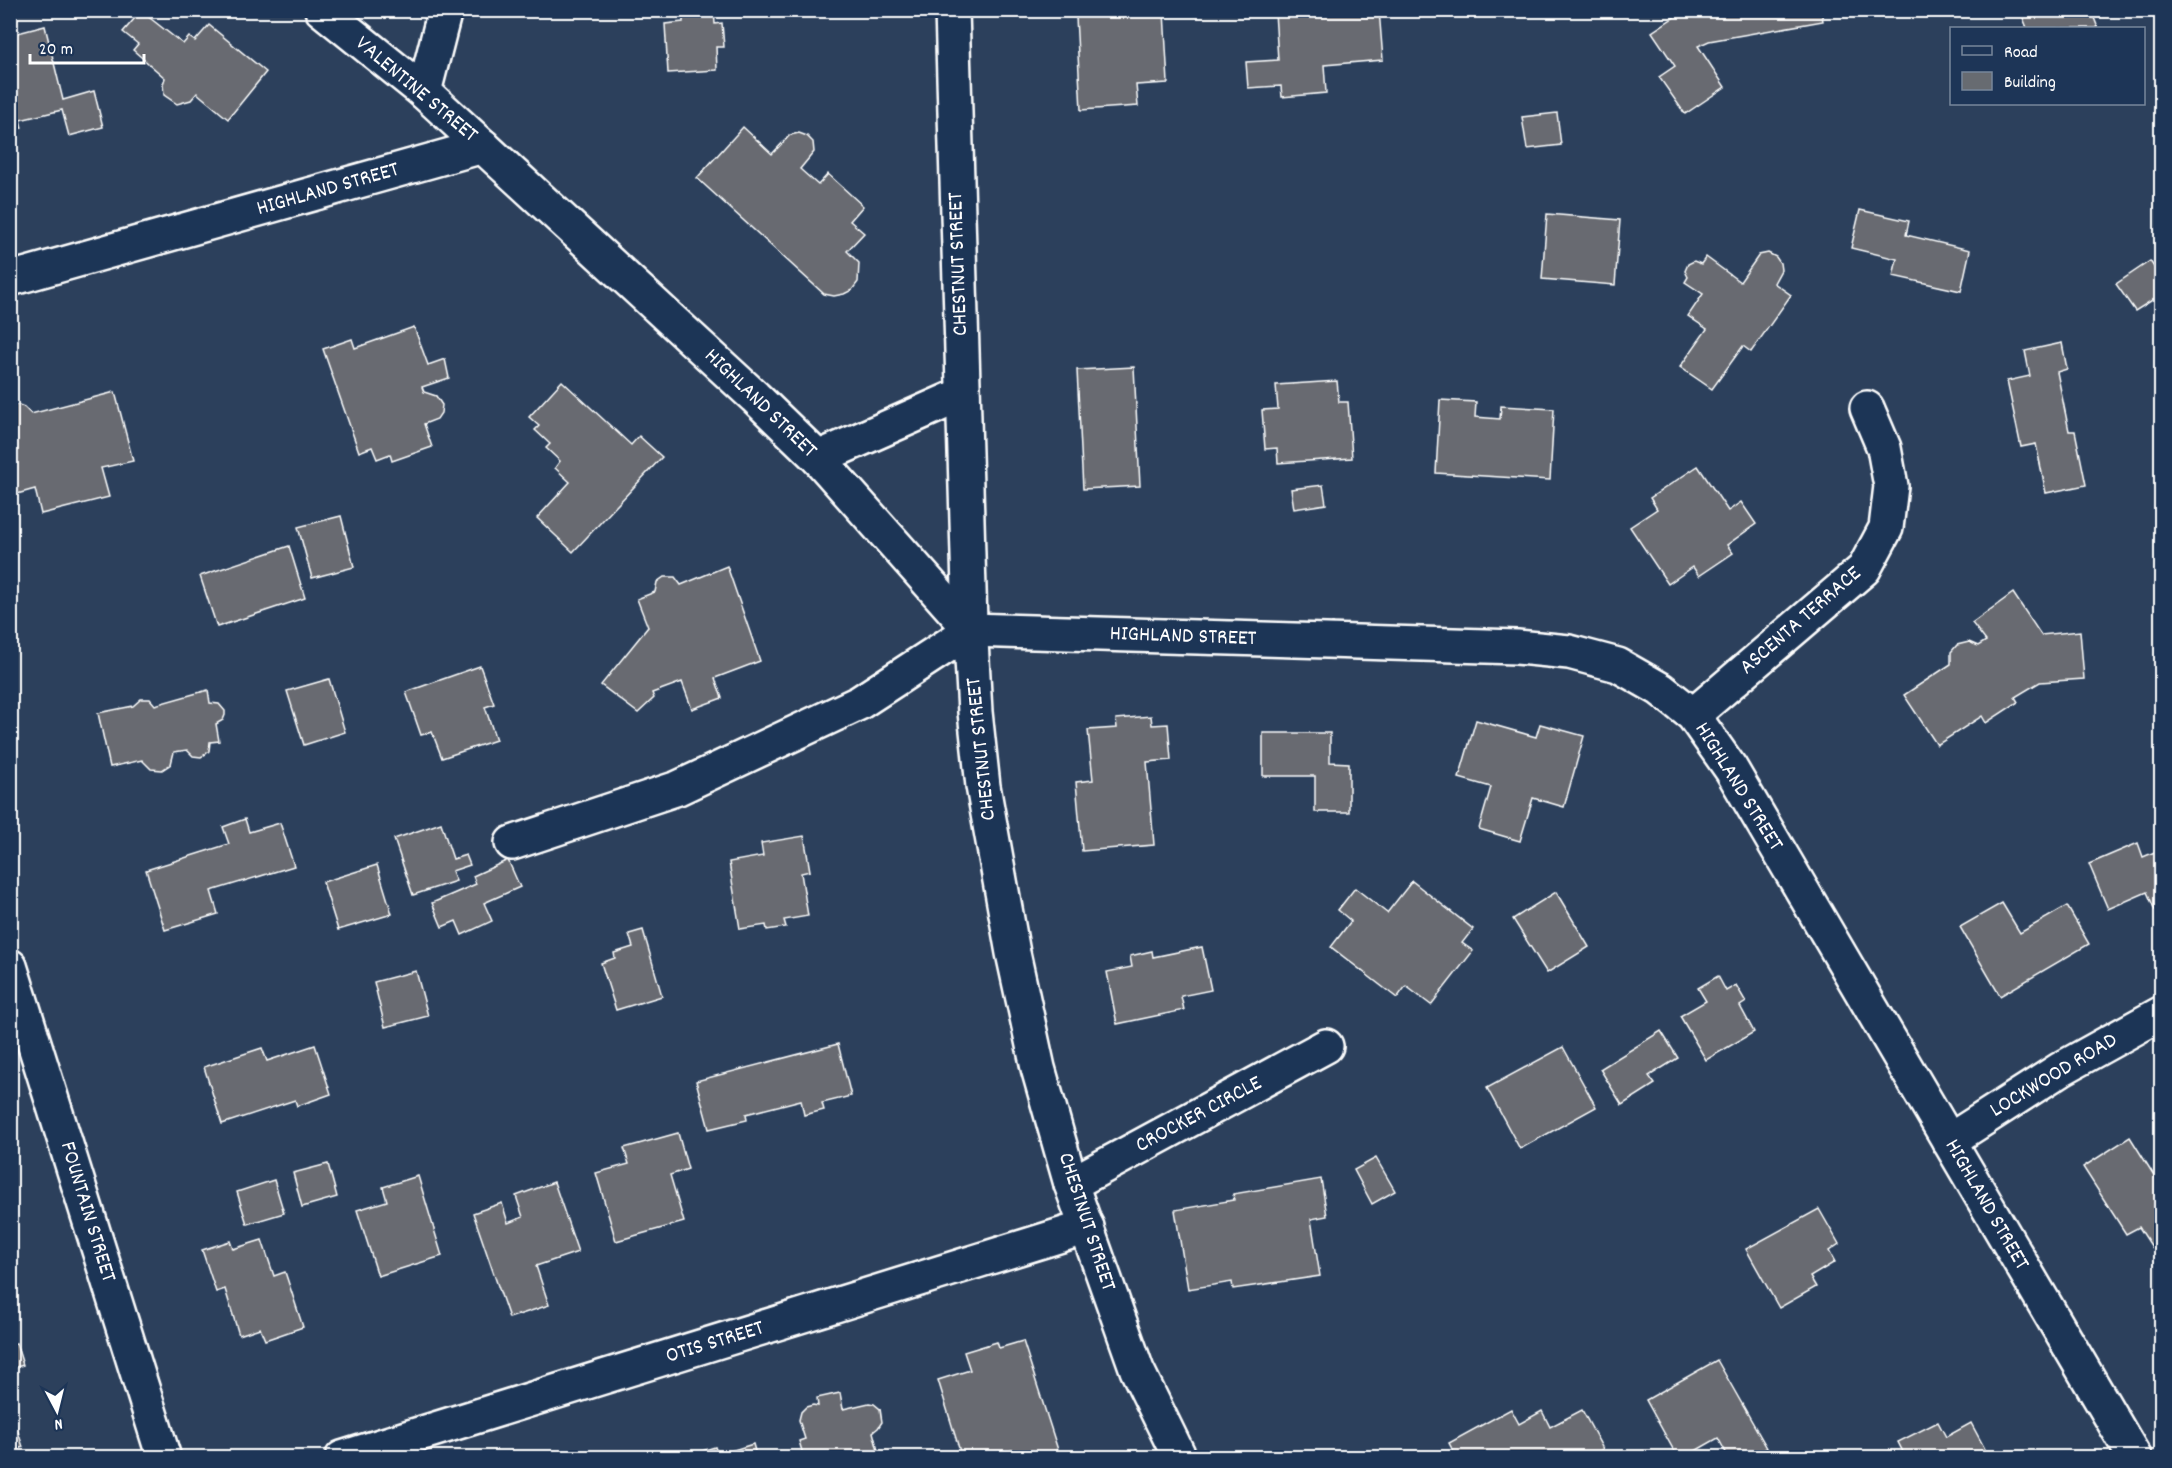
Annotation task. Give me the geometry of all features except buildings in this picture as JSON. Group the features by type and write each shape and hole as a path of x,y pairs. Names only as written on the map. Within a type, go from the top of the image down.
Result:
{"street":[{"name":"VALENTINE STREET","path":"322,10 424,92 483,146"},
{"path":"424,92 445,10"},
{"name":"CHESTNUT STREET","path":"952,10 971,630 975,712 983,786 995,858 1038,1068 1071,1184 1137,1370 1180,1458"},
{"name":"HIGHLAND STREET","path":"10,279 483,146 818,458 971,630 1517,647 1569,652 1618,666 1660,689 1693,715 1731,769 2135,1458"},
{"path":"818,458 963,394"},
{"name":"ASCENTA TERRACE","path":"1693,715 1864,569 1886,528 1891,486 1884,448 1867,408"},
{"path":"512,843 688,783 859,703 971,630"},
{"name":"FOUNTAIN STREET","path":"10,966 164,1458"},
{"name":"LOCKWOOD ROAD","path":"1949,1141 2061,1069 2162,1013"},
{"name":"CROCKER CIRCLE","path":"1071,1184 1326,1046"},
{"name":"OTIS STREET","path":"342,1458 1087,1227"}]}
